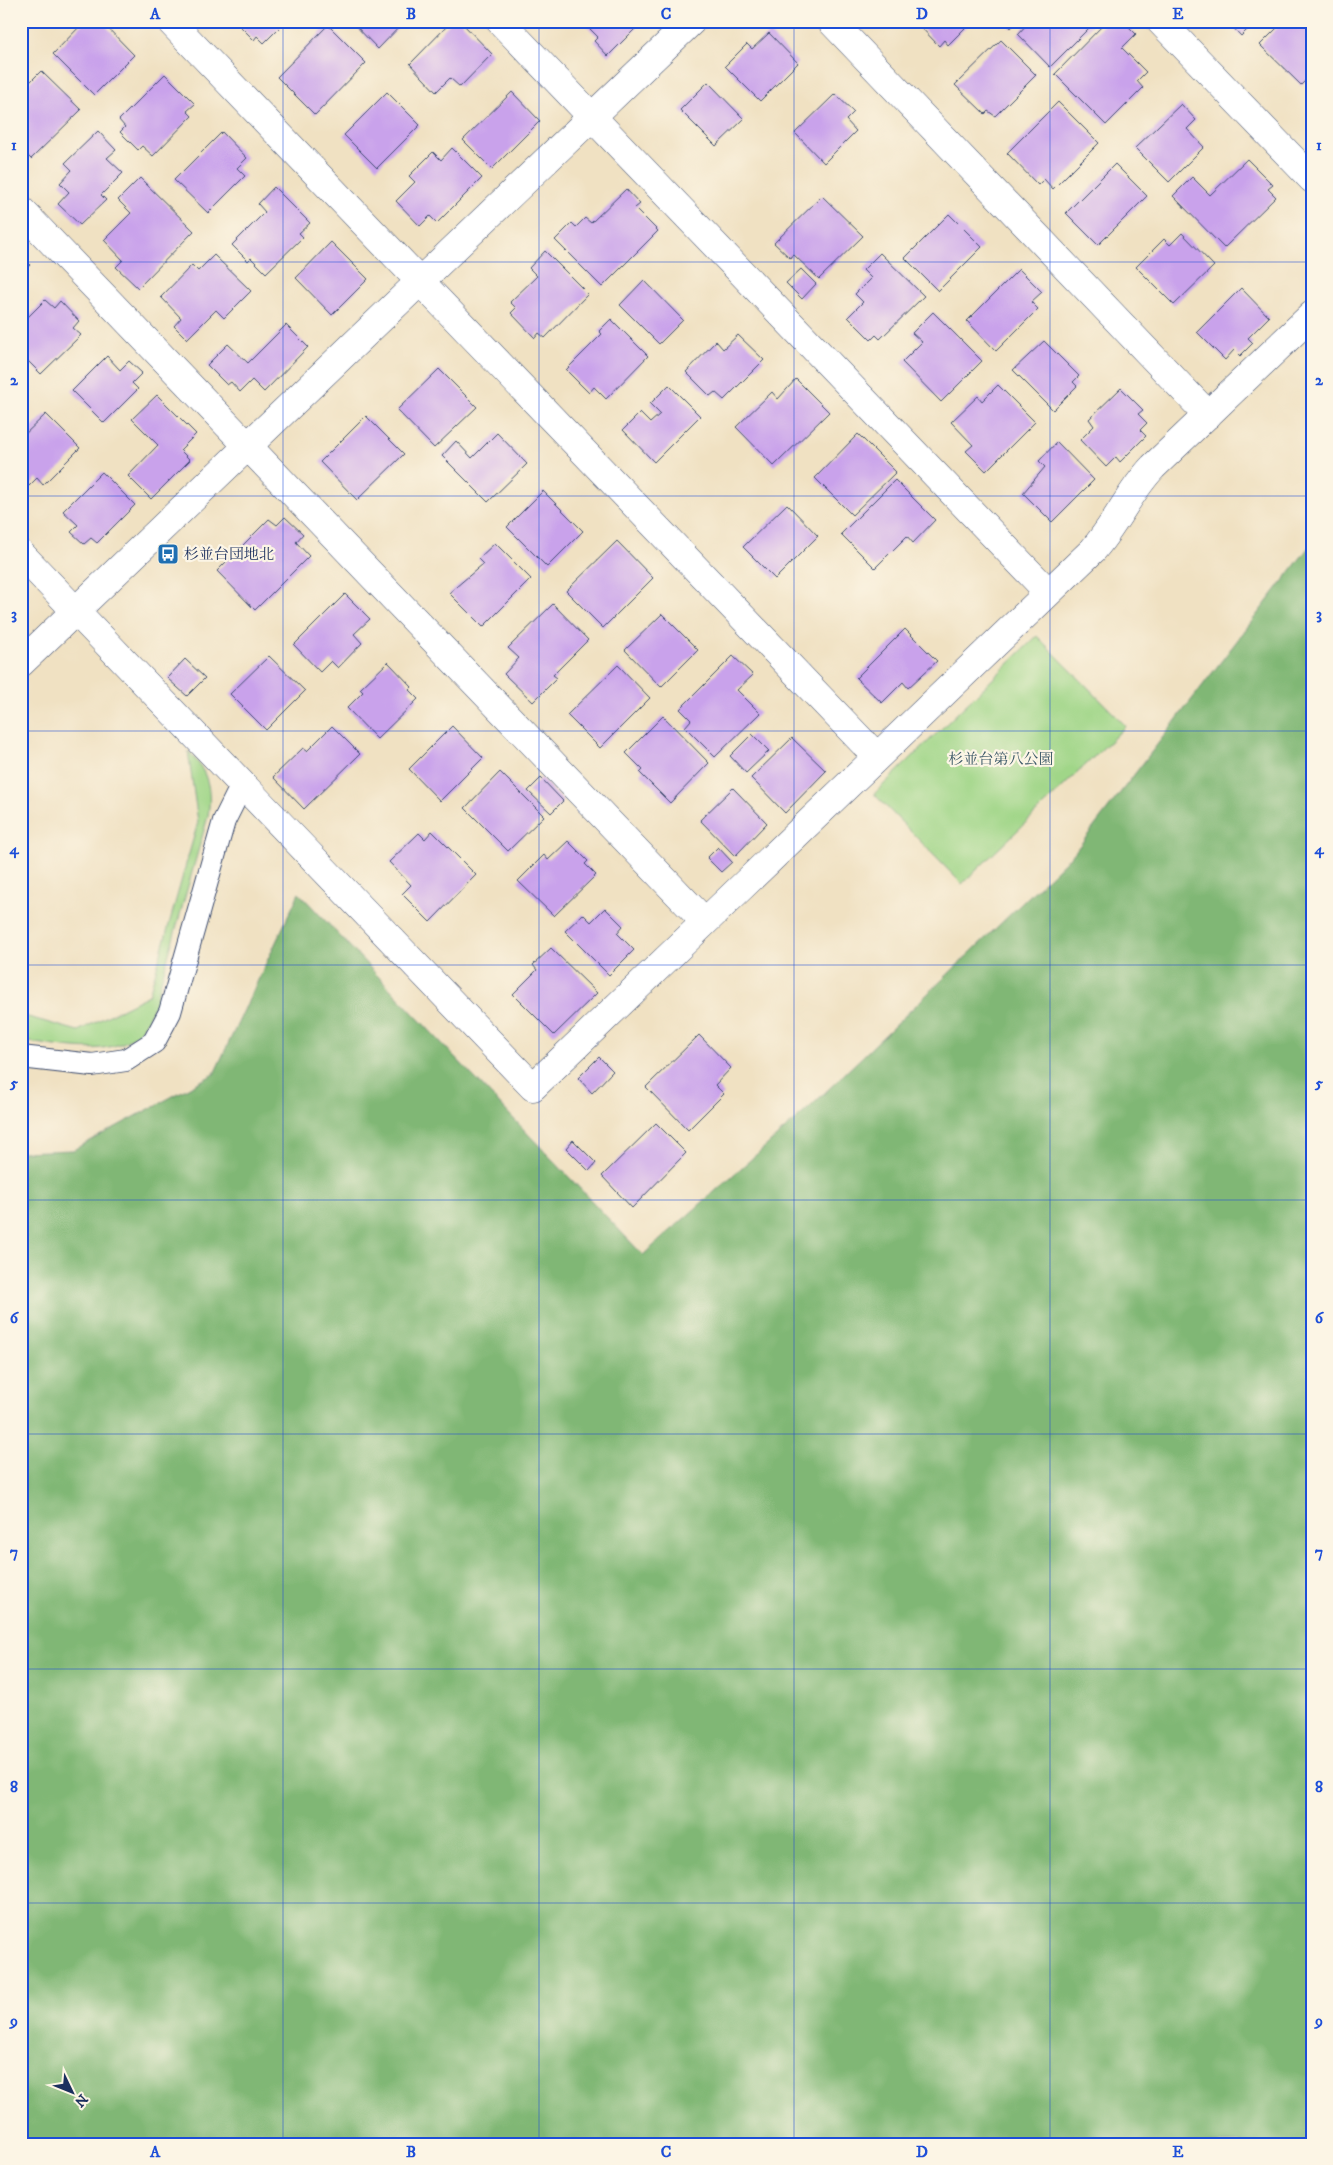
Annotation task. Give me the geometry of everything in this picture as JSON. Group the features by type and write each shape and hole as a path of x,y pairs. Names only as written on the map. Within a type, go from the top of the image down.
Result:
{"street":[{"path":"170,21 877,757"},
{"path":"500,21 1048,592"},
{"path":"21,663 692,21"},
{"path":"830,21 1208,414"},
{"path":"1160,21 1312,179"},
{"path":"21,210 705,922"},
{"path":"21,554 533,1087 1104,537 1141,479 1312,315"}],"lane":[{"path":"21,1057 92,1065 126,1060 154,1042 170,1012 224,821 242,785"}],"green space":[{"path":"1312,543 1312,2144 21,2144 21,1152 73,1150 214,1074 299,893 643,1255 810,1107 1074,853"},
{"name":"杉並台第八公園","path":"1037,636 1126,726 962,884 874,794"},
{"path":"188,751 200,766 207,781 209,789 208,816 154,1006 145,1024 130,1040 101,1048 84,1049 21,1041 21,1015 78,1031 149,995 198,822"}],"building":[{"path":"85,21 101,21 134,55 94,95 53,54"},
{"path":"235,21 286,21 264,43 257,36 254,40"},
{"path":"351,21 405,21 378,49"},
{"path":"452,21 460,21 492,54 460,87 450,78 436,92 410,64"},
{"path":"582,21 643,21 608,56 594,41 598,37"},
{"path":"915,21 972,21 948,45 944,40 939,46"},
{"path":"1004,21 1018,21 1011,28"},
{"path":"1030,21 1088,21 1092,25 1050,67 1018,34"},
{"path":"1107,21 1123,21 1136,34 1122,48 1146,72 1137,81 1143,88 1106,125 1055,74"},
{"path":"1227,21 1256,21 1241,36"},
{"path":"1284,21 1312,22 1312,74 1301,85 1260,45"},
{"path":"328,25 366,63 315,115 277,77"},
{"path":"769,33 798,63 760,101 725,66 747,44 752,49"},
{"path":"1001,40 1036,75 995,116 988,111 985,114 955,85"},
{"path":"41,71 81,110 31,159 21,149 21,95 23,93 21,91"},
{"path":"165,74 195,104 187,111 192,116 153,156 142,146 138,150 120,132 125,127 119,120"},
{"path":"708,82 744,119 716,146 680,110"},
{"path":"387,92 420,125 377,168 344,135"},
{"path":"512,92 540,121 492,169 463,140"},
{"path":"835,94 854,112 846,120 856,131 824,163 795,133"},
{"path":"1058,102 1099,143 1053,189 1044,179 1038,185 1007,153"},
{"path":"1181,104 1196,120 1187,129 1204,147 1169,182 1135,148"},
{"path":"98,131 116,150 107,158 123,173 101,195 106,200 80,225 58,204 69,192 60,183 72,170 65,163"},
{"path":"222,132 247,158 237,168 245,176 208,213 174,180"},
{"path":"452,148 482,178 437,223 430,216 420,226 396,201 415,182 409,176 433,152 441,160"},
{"path":"1247,159 1273,185 1268,189 1276,197 1224,248 1173,196 1192,177 1210,195"},
{"path":"1115,164 1147,196 1098,245 1066,213"},
{"path":"140,178 194,231 138,288 116,267 123,260 104,240 131,213 118,200"},
{"path":"274,187 310,223 299,233 303,237 266,273 251,258 248,261 232,245 265,212 258,204"},
{"path":"626,189 640,204 635,208 658,231 602,287 555,240 572,223 576,227 585,218 591,223"},
{"path":"822,196 863,236 819,279 793,254 790,258 774,243"},
{"path":"949,214 982,247 938,291 905,258"},
{"path":"1182,233 1214,266 1174,305 1136,267 1164,239 1170,245"},
{"path":"331,242 368,279 332,315 296,278"},
{"path":"545,251 588,294 545,338 539,333 535,338 511,313 516,308 510,302 537,276 529,268"},
{"path":"880,253 924,296 880,339 876,335 871,340 848,317 863,302 855,294 871,278 863,270"},
{"path":"214,255 251,291 224,318 216,310 187,339 174,326 181,318 161,297 192,265 198,271"},
{"path":"21,256 30,265 21,274"},
{"path":"801,269 816,284 802,299 786,283"},
{"path":"1019,269 1042,292 1031,302 1038,309 996,351 967,321"},
{"path":"644,280 683,320 659,344 620,305"},
{"path":"1241,288 1269,317 1248,338 1253,343 1240,356 1234,350 1225,360 1197,332"},
{"path":"45,300 54,308 60,301 79,321 73,328 81,335 41,374 21,354 21,341 24,339 21,336 21,324"},
{"path":"933,312 982,361 941,402 902,362 922,342 912,333"},
{"path":"611,319 648,356 606,399 594,387 589,393 566,370 602,334 599,331"},
{"path":"286,325 308,347 264,392 252,380 240,392 231,382 227,385 207,365 228,344 248,363"},
{"path":"738,335 764,360 724,400 715,392 710,396 686,372 716,341 723,349"},
{"path":"1044,341 1079,376 1073,382 1077,386 1053,410 1013,370"},
{"path":"107,356 120,370 129,361 142,373 132,383 138,389 104,423 72,391"},
{"path":"439,369 477,407 434,448 397,410"},
{"path":"796,379 829,412 774,466 736,427 772,392 778,399"},
{"path":"669,385 700,416 654,462 623,430 640,413 650,423 660,414 650,404"},
{"path":"998,385 1035,422 986,471 966,451 973,445 951,422 978,396 982,401"},
{"path":"1121,388 1143,410 1138,414 1147,423 1140,430 1146,436 1120,462 1116,457 1106,467 1080,440 1094,426 1089,419"},
{"path":"157,395 196,434 180,450 190,460 151,499 128,476 158,445 132,419"},
{"path":"46,414 80,448 43,485 37,478 29,486 21,478 21,438"},
{"path":"366,416 404,454 357,500 320,462"},
{"path":"497,433 527,464 488,502 442,456 456,441 472,458"},
{"path":"858,434 896,472 852,515 815,478"},
{"path":"1057,442 1094,480 1052,522 1023,493 1045,467 1039,461"},
{"path":"102,472 135,505 97,543 91,538 84,544 71,532 78,525 63,511"},
{"path":"895,480 935,520 913,543 907,536 875,568 841,534"},
{"path":"543,491 583,531 547,567 507,527"},
{"path":"787,504 818,536 775,579 743,547"},
{"path":"285,517 303,534 296,542 309,556 255,610 217,571 269,519 277,525"},
{"path":"617,541 653,578 603,628 566,591"},
{"path":"495,543 531,579 483,627 449,593 483,564 478,559"},
{"path":"345,594 370,619 354,634 362,643 338,668 331,661 320,672 294,645"},
{"path":"553,604 588,640 553,675 557,678 533,702 504,674 519,658 508,648"},
{"path":"662,614 698,650 661,687 625,650"},
{"path":"905,629 937,661 908,688 903,682 882,703 856,678"},
{"path":"269,656 305,691 266,730 230,694"},
{"path":"733,656 753,675 737,690 760,713 715,757 685,727 691,720 680,709"},
{"path":"185,659 205,678 187,696 167,678"},
{"path":"388,662 412,687 409,690 418,699 377,739 347,708 363,692 360,689"},
{"path":"618,665 650,698 600,748 567,715"},
{"path":"663,716 709,763 670,803 640,773 643,770 626,753"},
{"path":"332,726 360,754 304,809 273,777 303,748 307,751"},
{"path":"452,726 483,758 440,801 409,769"},
{"path":"752,734 769,751 746,773 730,756"},
{"path":"792,738 826,771 785,813 751,778"},
{"path":"500,772 544,816 508,851 465,808"},
{"path":"541,778 563,801 551,813 528,791"},
{"path":"733,788 767,823 735,856 700,820"},
{"path":"432,831 476,875 430,922 402,894 411,885 389,862 419,833 425,839"},
{"path":"568,841 588,861 585,864 596,875 554,916 518,881 544,855 548,860"},
{"path":"718,847 732,862 721,872 707,858"},
{"path":"605,908 623,926 617,933 634,950 609,975 565,931 583,914 591,922"},
{"path":"551,948 597,993 554,1035 513,994 537,970 533,965"},
{"path":"699,1035 731,1068 715,1085 724,1094 688,1130 646,1087"},
{"path":"599,1057 613,1071 592,1093 578,1078"},
{"path":"656,1123 686,1153 632,1208 602,1176"},
{"path":"573,1140 596,1163 589,1171 566,1148"}],"place":[{"name":"杉並台団地北","path":"168,554"}]}
